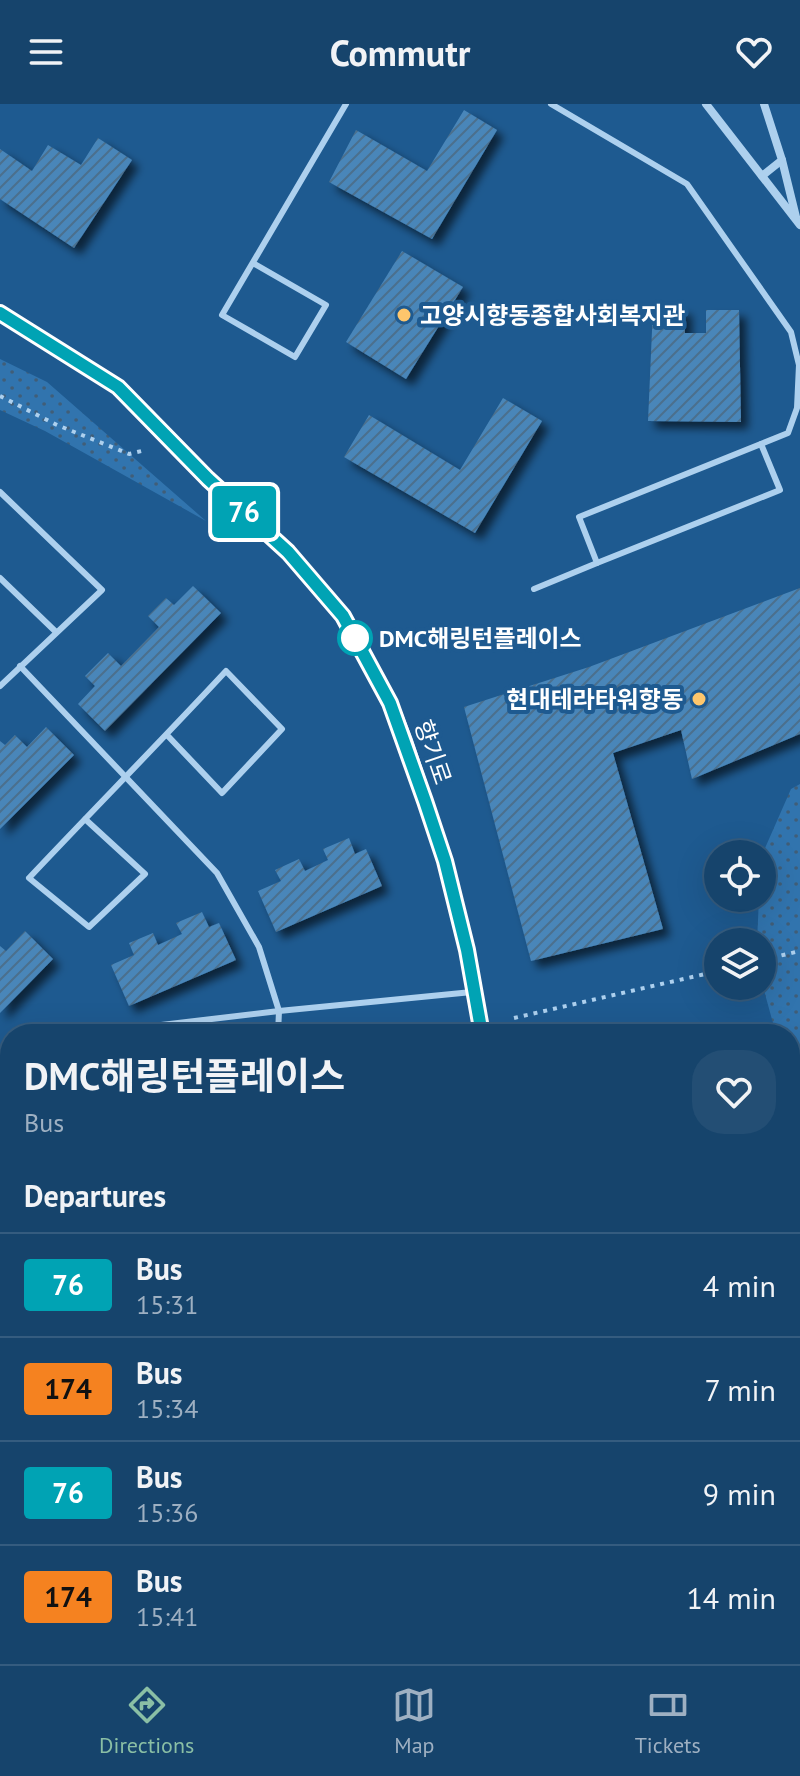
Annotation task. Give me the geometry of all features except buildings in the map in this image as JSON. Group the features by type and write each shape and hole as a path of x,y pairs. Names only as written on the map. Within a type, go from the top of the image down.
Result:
{"main road":[{"name":"향기로","path":"0,313 118,387 208,479 288,552 343,616 390,703 405,741 445,861 480,1024"}],"street":[{"path":"706,104 799,223"},
{"path":"764,104 799,223"},
{"path":"762,176 782,160"}],"lane":[{"path":"253,263 326,305 295,357 222,315 346,104"},
{"path":"551,104 687,184 791,332 799,365 797,408 788,433 579,517 597,563"},
{"path":"534,589 780,490 761,444"},
{"path":"0,492 102,590 0,686"},
{"path":"0,578 56,632"},
{"path":"20,666 217,873 259,947 279,1011 278,1024"},
{"path":"85,819 145,874 89,927 29,878 85,819 167,735 226,671 282,729 222,793 167,735"},
{"path":"170,1024 475,992"}],"path":[{"path":"0,396 57,425 129,454 146,450"},
{"path":"776,957 800,951"},
{"path":"514,1018 704,974"}],"green space":[{"path":"0,359 47,382 206,521 45,431 0,410"},
{"path":"800,784 800,1024 773,1024 767,1000 776,1000 776,928 758,928 758,912 776,912 776,840 769,840 791,789"}],"bus line":[{"name":"76","path":"0,313 118,387 208,479 288,552 343,616 390,703 405,741 445,861 467,950 480,1024"}],"place":[{"name":"고양시향동종합사회복지관","path":"404,315"},
{"name":"DMC해링턴플레이스","path":"355,638"},
{"name":"현대테라타워향동","path":"699,699"}]}
